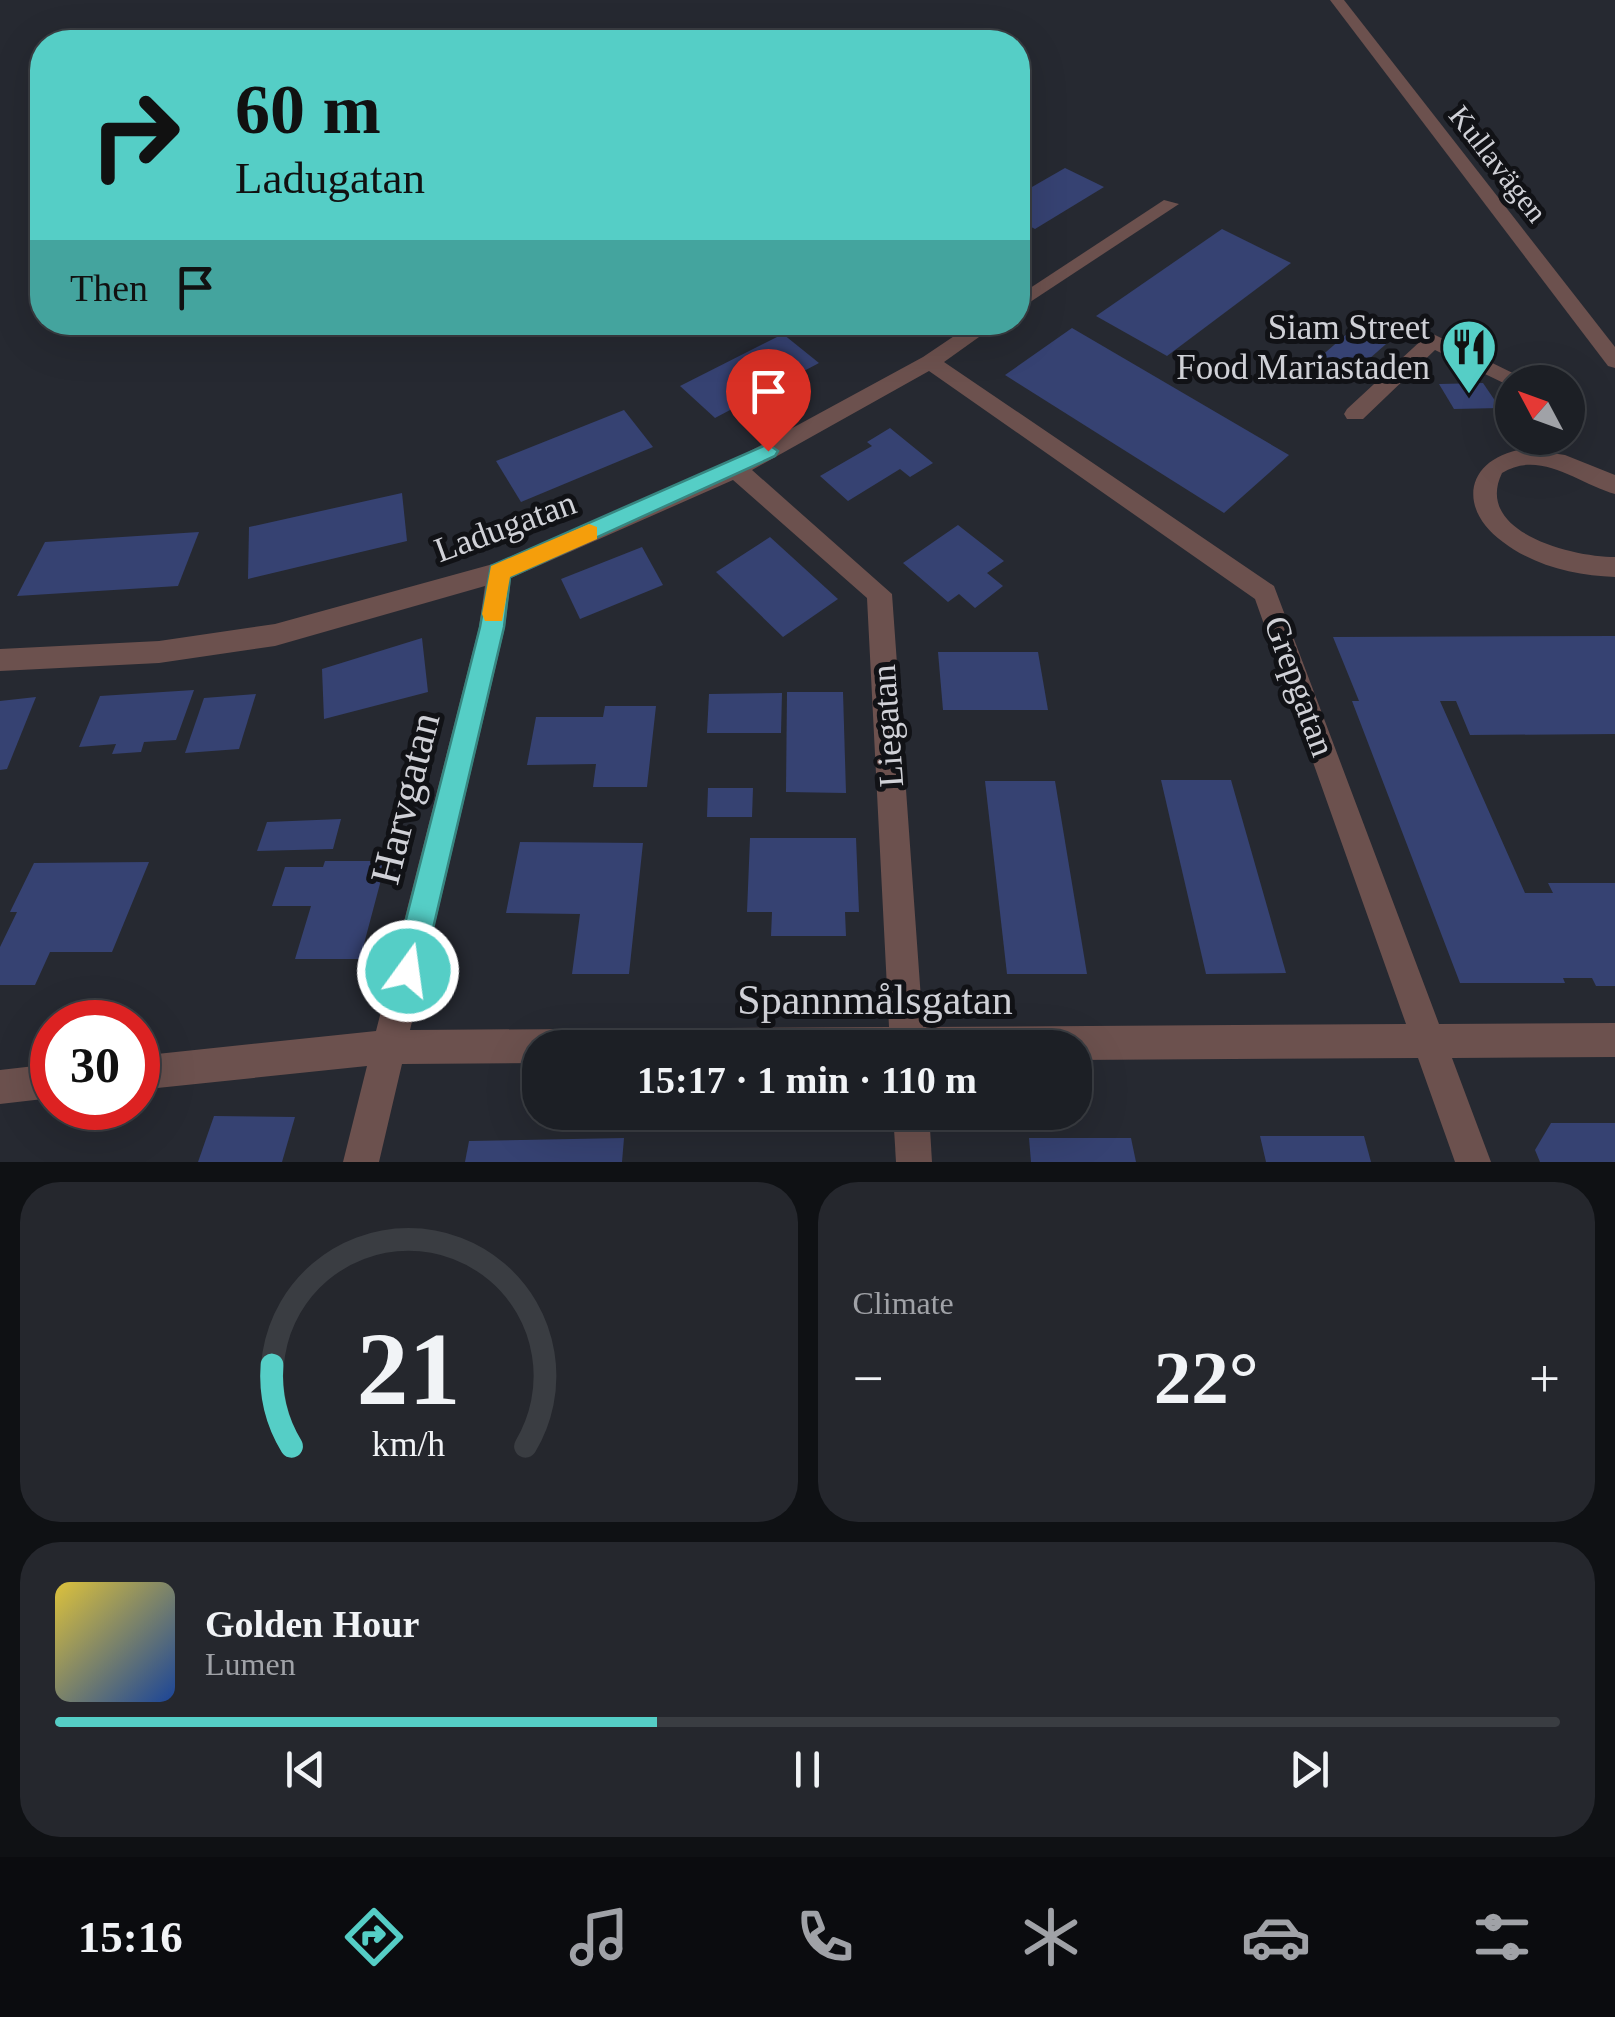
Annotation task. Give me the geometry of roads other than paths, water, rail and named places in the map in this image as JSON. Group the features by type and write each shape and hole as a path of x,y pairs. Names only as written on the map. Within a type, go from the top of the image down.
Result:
{"street":[{"name":"Kullavägen","path":"1337,0 1615,360"},
{"path":"1030,296 1170,204"},
{"name":"Ladugatan","path":"0,660 159,652 275,635 499,572 736,469 930,362 970,335"},
{"path":"1355,414 1433,340 1495,370"},
{"name":"Grepgatan","path":"930,362 1265,592 1473,1162"},
{"path":"1566,455 1571,463"},
{"path":"1615,486 1571,463 1546,458 1503,462 1490,472 1484,486 1486,502 1515,538 1539,553 1568,564 1615,567"},
{"name":"Liegatan","path":"736,469 879,594 906,1030"},
{"name":"Harvgatan","path":"362,1162 492,627 499,572"},
{"name":"Spannmålsgatan","path":"1092,1045 1615,1040"},
{"name":"Spannmålsgatan","path":"160,1071 389,1047 522,1047"},
{"path":"0,1086 30,1083"},
{"path":"912,1130 914,1162"}],"place":[{"name":"Siam Street Food Mariastaden","path":"1469,396"}]}
